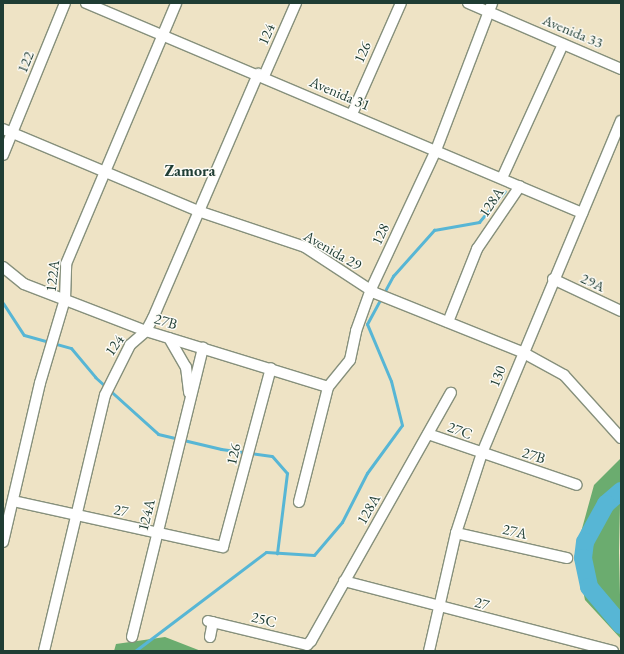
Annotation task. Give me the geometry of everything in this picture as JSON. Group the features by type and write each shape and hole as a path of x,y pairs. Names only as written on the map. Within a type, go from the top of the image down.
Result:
{"street":[{"name":"122","path":"3,155 65,3"},
{"name":"Avenida 31","path":"86,3 261,75 582,213"},
{"name":"122A","path":"3,542 48,351 64,299 66,264 106,174 176,3"},
{"name":"124","path":"44,651 104,395 111,378 130,346 146,331 198,211 296,3"},
{"name":"126","path":"352,114 400,3"},
{"name":"Avenida 33","path":"468,3 490,7 563,44 621,68"},
{"name":"128","path":"299,502 328,387 350,360 356,331 436,150 490,7"},
{"name":"128A","path":"502,178 563,44"},
{"name":"130","path":"429,651 437,607 456,533 482,454 522,352 621,121"},
{"name":"Avenida 29","path":"3,129 13,132 106,174 198,211 305,247 386,298 522,352 564,375 621,438"},
{"name":"128A","path":"448,322 477,249 520,186"},
{"name":"27B","path":"3,267 24,284 146,331 272,368 328,387"},
{"name":"29A","path":"553,279 621,311"},
{"name":"124A","path":"169,338 186,367 189,399"},
{"name":"124A","path":"132,638 183,423 203,348"},
{"name":"126","path":"223,547 272,368"},
{"name":"128A","path":"311,641 451,393"},
{"name":"27C","path":"428,434 482,454"},
{"name":"27B","path":"482,454 577,485"},
{"name":"27","path":"13,501 223,547"},
{"name":"27A","path":"456,533 567,558"},
{"name":"27","path":"344,581 437,607 613,651"},
{"name":"25C","path":"210,637 211,621 307,645 311,641"}],"green space":[{"path":"621,458 619,552 621,639 585,600 575,554 594,485"},
{"path":"165,637 201,651 114,651 116,644"}],"waterway":[{"path":"135,651 266,552 314,555 342,522 367,473 402,425 391,381 367,324 393,276 434,230 479,222 505,191"},
{"path":"3,303 24,335 71,348 95,377 158,434 221,449 272,456 287,473 277,553"},
{"path":"621,491 606,504 585,542 583,558 589,587 621,625"}],"district":[{"name":"Zamora","path":"190,171"}]}
